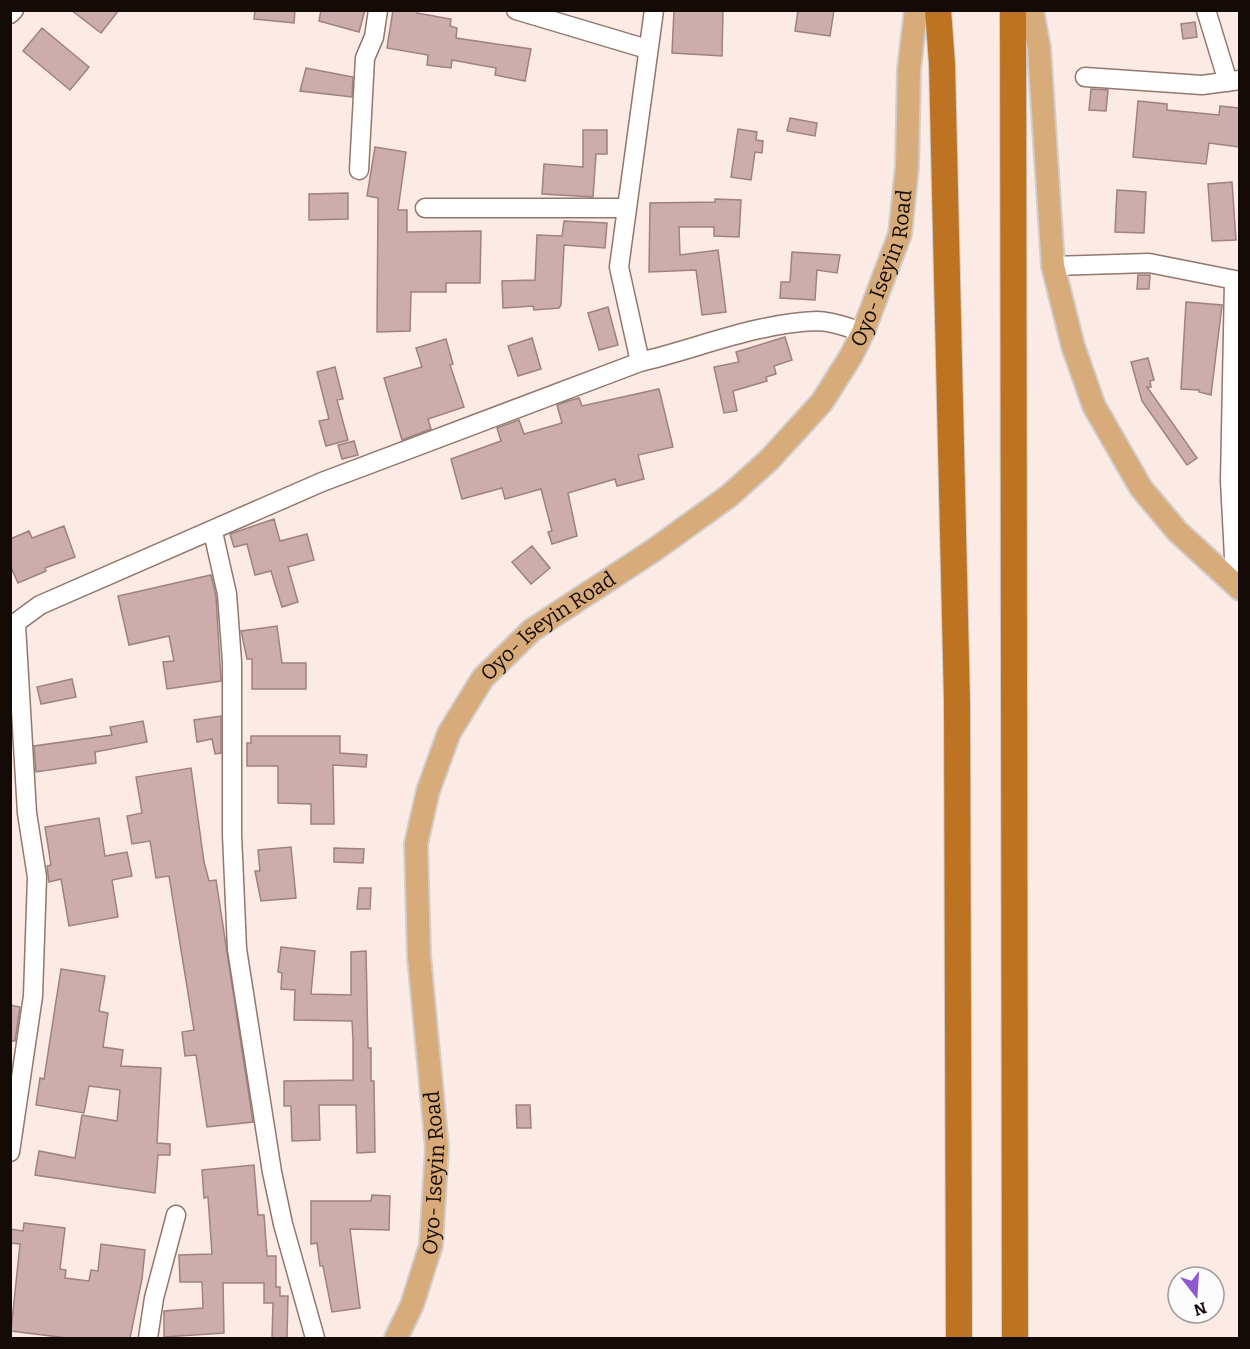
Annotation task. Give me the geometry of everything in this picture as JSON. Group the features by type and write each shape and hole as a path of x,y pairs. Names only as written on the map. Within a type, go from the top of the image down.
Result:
{"highway":[{"path":"938,10 942,64 957,702 959,1338"},
{"path":"1015,1338 1027,11"}],"main road":[{"name":"Oyo- Iseyin Road","path":"396,1338 412,1305 431,1245 436,1148 419,956 416,844 428,791 449,733 483,678 532,630 720,502 769,460 822,402 863,332 900,234 907,167 909,69 916,10"},
{"path":"1027,11 1039,48 1053,266 1073,346 1094,406 1141,488 1177,531 1237,582"}],"street":[{"path":"10,14 14,10"},
{"path":"359,170 365,58 374,37 378,10"},
{"path":"516,10 647,49"},
{"path":"640,362 619,267 654,10"},
{"path":"1085,77 1202,85 1234,81 1206,10"},
{"path":"424,208 627,208"},
{"path":"1053,266 1149,263 1237,281 1230,481 1237,582"},
{"path":"10,1152 33,996 37,877 27,813 14,626 40,605 213,532 322,482 640,362 692,350 761,328 820,321 863,332"},
{"path":"213,532 227,594 232,662 232,834 237,949 272,1172 283,1224 315,1338"},
{"path":"148,1338 154,1298 176,1215"}],"building":[{"path":"71,10 119,10 101,33"},
{"path":"255,10 295,10 294,23 254,19"},
{"path":"321,10 365,10 359,32 319,21"},
{"path":"393,10 417,10 417,13 451,19 450,26 457,28 456,38 531,49 525,81 495,75 496,68 452,60 451,68 427,65 428,55 387,48"},
{"path":"674,10 723,10 722,56 672,53"},
{"path":"798,10 834,10 830,36 795,31"},
{"path":"1195,22 1197,37 1183,39 1181,24"},
{"path":"42,28 89,67 70,90 23,51"},
{"path":"306,68 353,77 352,97 300,91"},
{"path":"1091,89 1108,90 1106,111 1089,110"},
{"path":"1138,101 1167,104 1167,110 1219,115 1220,106 1239,108 1239,147 1209,143 1206,164 1133,157"},
{"path":"790,118 817,123 815,136 787,131"},
{"path":"738,129 757,132 756,140 763,141 762,153 755,152 751,180 731,177"},
{"path":"583,130 607,130 607,154 596,154 593,197 542,194 544,164 583,167"},
{"path":"375,147 406,152 398,210 407,210 407,232 481,231 480,283 446,283 446,292 411,292 410,331 377,332 378,198 367,196"},
{"path":"1232,182 1236,240 1212,241 1208,184"},
{"path":"1117,190 1146,192 1144,233 1115,232"},
{"path":"348,193 348,219 309,220 309,194"},
{"path":"715,199 741,200 739,237 714,236 714,227 679,227 680,255 718,250 726,312 702,315 696,270 649,272 650,203 715,202"},
{"path":"564,221 607,223 605,248 564,245 559,308 534,310 533,306 503,308 502,281 535,280 537,235 562,236"},
{"path":"792,252 840,255 837,273 817,270 815,300 780,298 781,282 790,282"},
{"path":"1138,275 1150,275 1149,289 1137,289"},
{"path":"1186,302 1222,305 1211,395 1199,392 1199,390 1181,389"},
{"path":"608,307 618,345 599,350 588,313"},
{"path":"785,337 792,360 774,366 776,374 766,377 767,381 733,391 737,411 724,413 714,367 739,362 736,352"},
{"path":"532,338 541,369 518,376 508,346"},
{"path":"446,339 453,364 450,365 464,407 428,419 431,429 402,440 384,378 422,367 416,348"},
{"path":"1148,358 1154,380 1150,381 1151,387 1147,387 1197,458 1187,465 1142,401 1131,362"},
{"path":"335,367 343,399 337,400 348,440 326,446 319,421 329,419 317,372"},
{"path":"659,389 673,447 638,455 644,479 617,486 615,479 568,493 577,536 552,544 548,532 552,531 541,489 505,499 502,488 462,499 451,459 501,441 497,428 519,420 524,434 562,423 557,405 568,401 579,398 582,406"},
{"path":"354,441 358,455 342,459 338,445"},
{"path":"274,519 280,541 307,534 314,560 288,567 298,602 282,607 271,571 255,575 247,544 234,547 230,534"},
{"path":"64,526 75,557 45,568 46,571 18,583 10,565 10,539 29,531 32,538"},
{"path":"532,546 550,568 531,584 512,562"},
{"path":"211,575 216,596 221,681 167,689 163,662 174,661 169,636 129,645 118,596"},
{"path":"277,626 282,663 306,663 306,689 252,689 252,659 247,659 241,631"},
{"path":"72,679 76,697 41,704 37,687"},
{"path":"221,716 221,753 215,754 212,739 197,742 194,720"},
{"path":"143,721 147,742 95,752 96,763 36,772 34,746 112,735 110,727"},
{"path":"251,736 340,736 340,753 367,755 366,767 333,765 334,824 311,824 311,804 278,803 278,766 247,766 247,743 251,743"},
{"path":"191,768 204,862 209,881 216,880 253,1122 207,1127 196,1055 185,1056 182,1032 194,1030 169,876 156,878 150,841 132,844 127,816 142,813 136,777"},
{"path":"99,818 105,856 127,852 132,876 112,880 118,917 69,926 61,879 49,882 47,866 51,865 45,827"},
{"path":"291,847 296,898 261,901 255,871 260,871 258,850"},
{"path":"334,848 364,849 363,863 334,862"},
{"path":"359,888 371,888 370,909 357,909"},
{"path":"281,947 315,951 311,994 351,995 351,952 366,951 368,1048 371,1048 371,1081 374,1081 375,1152 357,1153 356,1105 319,1105 320,1140 292,1141 291,1106 284,1106 284,1081 353,1080 352,1021 294,1020 295,990 281,989 282,973 278,972"},
{"path":"61,969 105,976 99,1011 108,1013 103,1047 123,1050 121,1066 161,1068 157,1143 170,1144 170,1155 158,1155 155,1193 35,1175 39,1151 75,1158 82,1115 117,1121 120,1090 89,1086 84,1113 36,1105 40,1078 44,1079"},
{"path":"10,1005 20,1007 15,1041 10,1041"},
{"path":"516,1105 530,1105 531,1128 517,1128"},
{"path":"254,1165 258,1215 264,1215 267,1256 276,1256 276,1287 280,1287 280,1296 288,1296 287,1338 272,1338 273,1303 264,1303 264,1283 223,1283 224,1333 164,1337 164,1311 203,1308 202,1282 180,1282 179,1255 212,1254 208,1197 204,1198 202,1170"},
{"path":"372,1195 390,1196 389,1230 350,1229 360,1308 332,1312 323,1266 320,1266 317,1243 311,1244 311,1201 371,1201"},
{"path":"24,1223 65,1228 60,1269 66,1270 65,1278 89,1281 91,1270 98,1271 101,1244 145,1250 142,1279 130,1338 67,1338 11,1331 20,1244 10,1243 10,1229 23,1231"}]}
